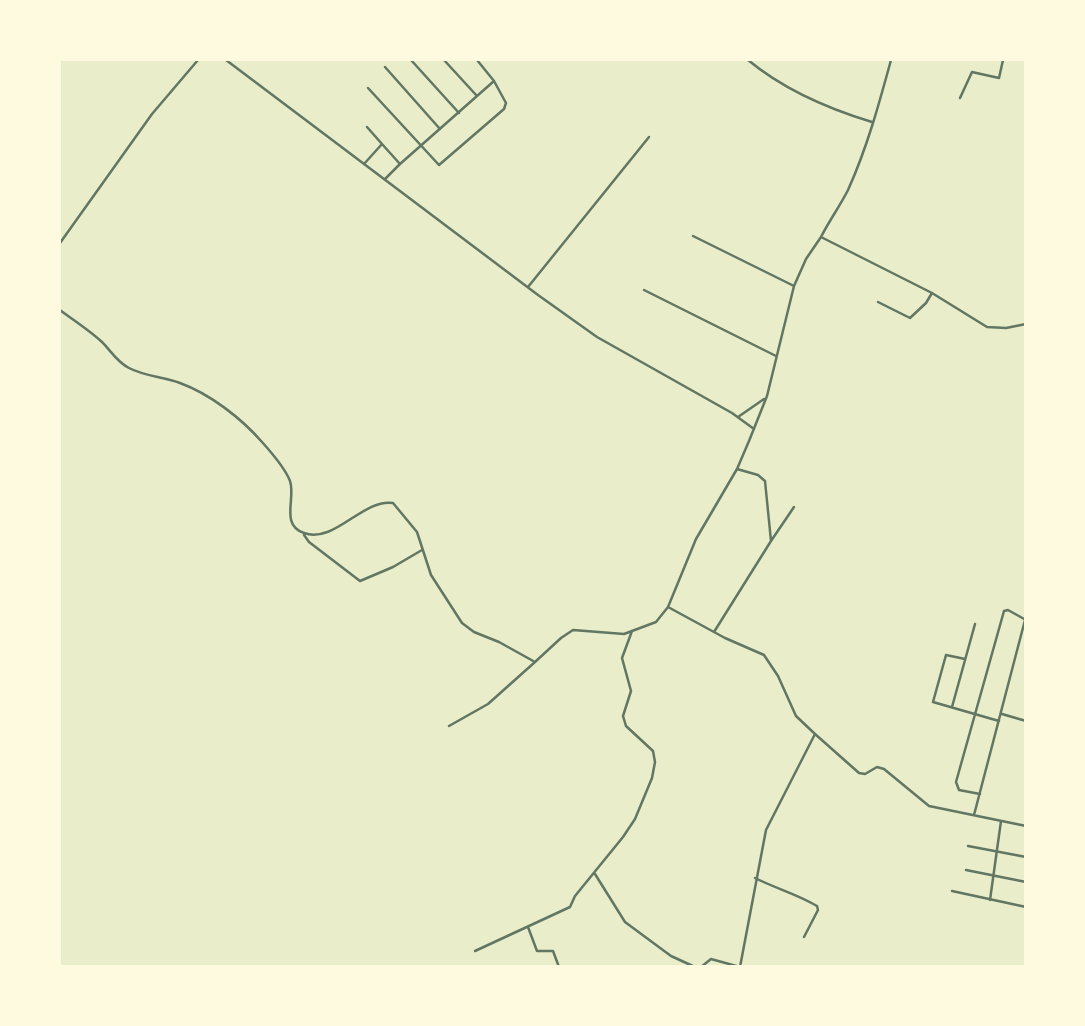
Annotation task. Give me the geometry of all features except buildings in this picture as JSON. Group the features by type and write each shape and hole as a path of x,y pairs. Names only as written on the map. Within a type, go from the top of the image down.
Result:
{"street":[{"path":"60,240 152,114 198,60"},
{"path":"226,60 597,337 738,417 754,429"},
{"path":"411,60 458,113"},
{"path":"444,60 477,96"},
{"path":"368,88 420,147 440,164 504,109 506,103 494,81 477,60"},
{"path":"748,60 781,82 826,106 873,122"},
{"path":"449,726 488,704 573,630 624,634 656,622 668,607 696,539 737,469 754,429 767,396 794,286 806,259 846,194 873,122 891,60"},
{"path":"960,98 972,72 999,78 1003,60"},
{"path":"385,67 440,129"},
{"path":"385,179 494,81"},
{"path":"367,127 400,164"},
{"path":"528,287 649,137"},
{"path":"365,164 382,144"},
{"path":"693,236 794,286"},
{"path":"821,237 932,293 987,327 1006,328 1026,324"},
{"path":"644,290 776,356"},
{"path":"878,302 910,318 926,303 932,293"},
{"path":"60,310 102,342 125,366 136,372 181,383 202,393 242,423 261,441 290,480 289,501 295,528 313,534 329,531 385,501 393,503 417,533 431,575 462,623 474,632 499,642 535,663"},
{"path":"738,417 767,396"},
{"path":"737,469 758,475 765,481 771,541"},
{"path":"714,632 794,507"},
{"path":"304,533 309,542 360,581 393,567 422,550"},
{"path":"668,607 764,655 778,676 796,716 859,773 865,774 874,768 881,768 900,780 929,806 1026,826"},
{"path":"974,815 980,794 999,720 1001,714 1025,620 1007,609 1004,611 956,782 959,790 980,794"},
{"path":"952,707 975,624"},
{"path":"475,951 570,907 575,895 635,819 646,797 654,770 653,751 626,726 622,716 631,691 622,658 632,631"},
{"path":"965,659 948,654 946,656 933,700 999,720"},
{"path":"1001,714 1025,719"},
{"path":"701,967 710,959 740,967 765,830 815,734"},
{"path":"990,900 1001,821"},
{"path":"968,846 1026,857"},
{"path":"966,870 1026,882"},
{"path":"595,873 625,922 671,956 695,967"},
{"path":"755,878 782,891 796,893 817,906 818,910 804,937"},
{"path":"952,891 1026,907"},
{"path":"528,927 538,952 553,951 559,967"}]}
